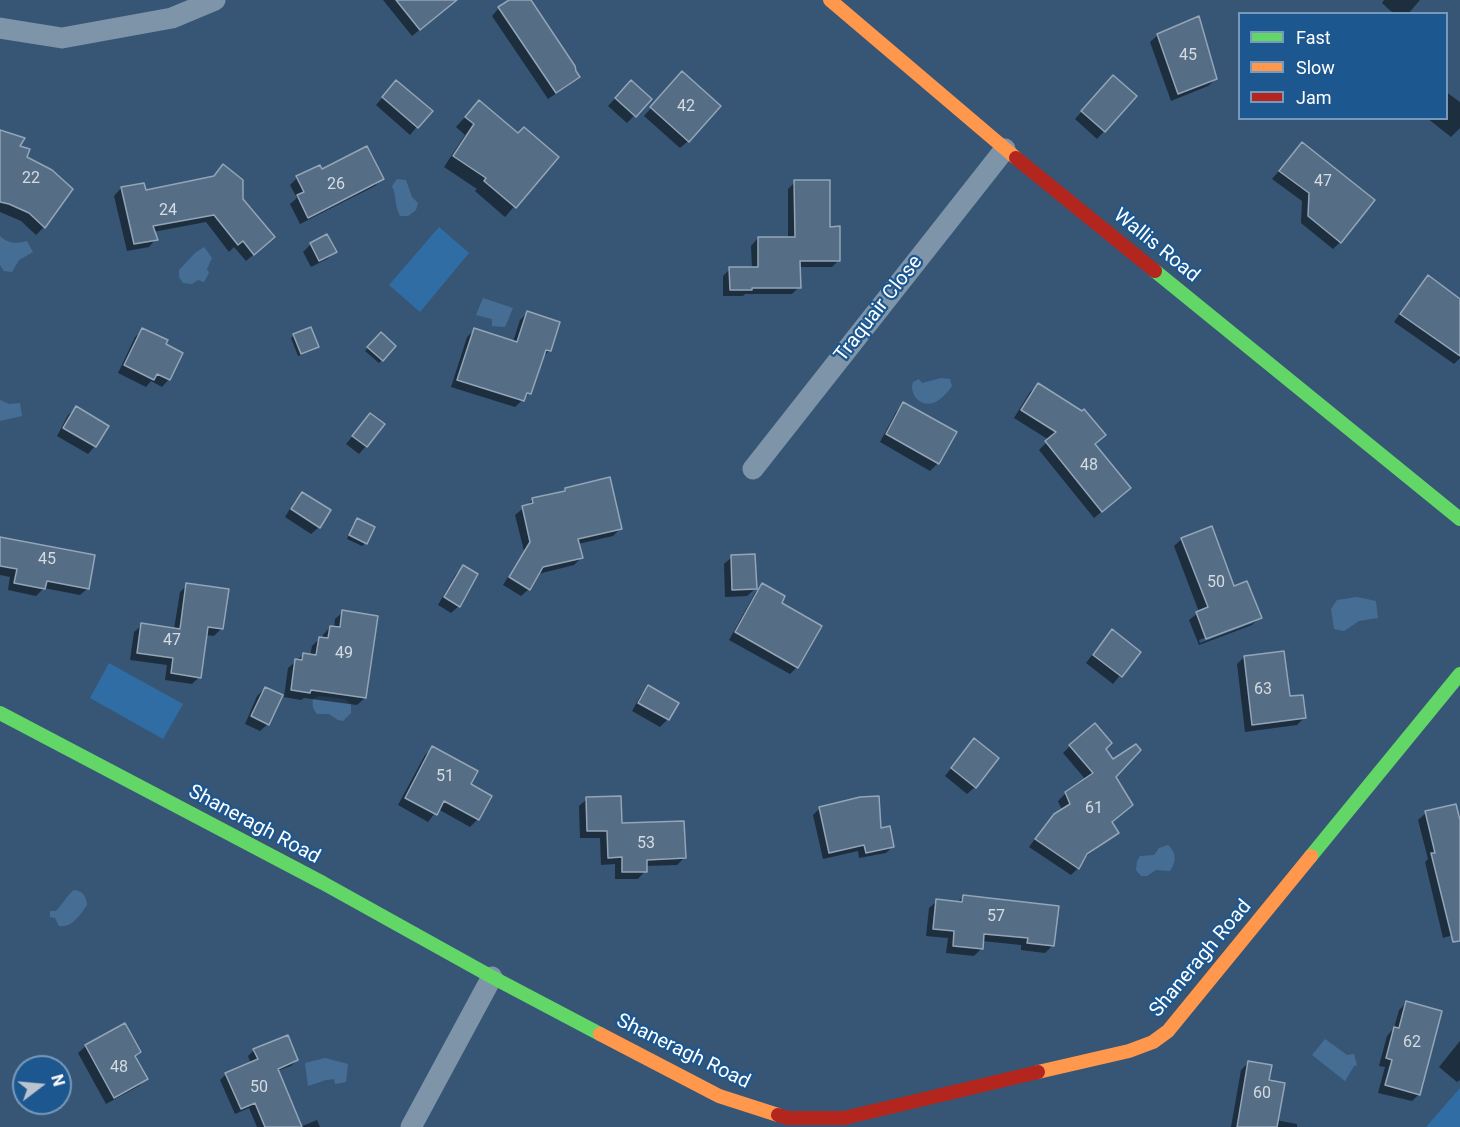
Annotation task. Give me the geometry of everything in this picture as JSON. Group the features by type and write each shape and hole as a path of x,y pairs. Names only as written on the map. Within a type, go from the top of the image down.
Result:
{"street":[{"path":"0,28 62,38 172,18 215,0"},
{"name":"Wallis Road","path":"831,0 1005,149 1460,519"},
{"name":"Traquair Close","path":"753,469 1005,149"},
{"name":"Shaneragh Road","path":"0,713 719,1096 788,1118 844,1118 1130,1051 1153,1042 1168,1031 1460,674"},
{"path":"411,1127 492,977"}],"shaded area":[{"path":"397,179 406,180 412,197 418,203 416,210 408,216 400,216 397,208 392,186"},
{"path":"439,227 469,253 420,312 389,285"},
{"path":"0,236 13,243 27,241 33,252 19,260 12,272 4,271 0,265"},
{"path":"204,247 212,258 207,269 209,273 204,282 198,280 192,284 183,283 179,277 179,270"},
{"path":"483,298 513,308 505,327 492,326 492,319 476,315"},
{"path":"941,378 950,379 952,386 936,402 923,403 916,398 912,390 913,382 919,379 922,383"},
{"path":"0,400 9,404 20,403 22,416 0,421"},
{"path":"1357,597 1376,601 1378,618 1359,621 1344,631 1334,629 1331,609 1337,600"},
{"path":"109,663 183,704 163,739 90,698"},
{"path":"319,696 345,699 351,704 351,713 343,721 329,714 317,714 313,707 313,699"},
{"path":"1168,845 1175,858 1170,871 1156,870 1147,876 1141,876 1136,870 1140,856 1154,855 1159,848"},
{"path":"74,890 84,894 87,905 72,923 59,926 55,918 50,917 50,911 56,911"},
{"path":"1325,1039 1347,1055 1354,1054 1357,1065 1345,1081 1312,1055"},
{"path":"325,1058 348,1064 346,1082 335,1084 334,1079 308,1086 305,1063"},
{"path":"1460,1088 1460,1127 1426,1127"}],"building":[{"path":"396,0 457,0 420,30"},
{"path":"509,0 531,0 580,77 556,93 498,7"},
{"path":"1199,16 1217,79 1178,94 1157,34"},
{"path":"682,71 721,106 689,142 650,107"},
{"path":"1113,75 1137,96 1105,132 1081,111"},
{"path":"396,80 433,111 418,128 382,97"},
{"path":"631,80 652,99 636,117 615,98"},
{"path":"479,100 518,133 524,127 559,157 516,208 484,181 486,178 453,156 474,124 465,117"},
{"path":"0,130 25,138 20,146 30,149 27,157 52,170 73,189 45,228 29,213 0,202"},
{"path":"1302,142 1375,200 1341,243 1308,216 1309,193 1279,171"},
{"path":"367,146 384,179 308,218 297,195 304,192 296,176 320,165 322,169"},
{"path":"223,164 243,180 243,199 275,237 254,255 243,241 238,245 214,215 153,226 158,240 134,244 121,187 144,183 146,190 214,176"},
{"path":"794,180 830,180 830,227 840,226 840,261 800,261 801,288 730,290 729,267 758,267 758,237 795,237"},
{"path":"327,234 337,252 319,261 310,243"},
{"path":"1428,275 1460,299 1460,356 1400,314"},
{"path":"527,311 560,322 551,351 546,350 531,394 527,393 524,401 457,380 474,328 517,342"},
{"path":"311,327 319,347 301,354 293,334"},
{"path":"142,328 168,340 166,344 183,353 170,380 157,374 154,380 124,365"},
{"path":"381,332 396,346 383,361 367,347"},
{"path":"1038,383 1082,411 1084,409 1106,435 1095,444 1131,488 1102,512 1045,441 1056,432 1021,410"},
{"path":"903,402 957,432 939,464 886,434"},
{"path":"76,406 109,426 96,447 63,428"},
{"path":"370,413 385,424 367,447 352,436"},
{"path":"610,477 622,529 578,539 583,558 543,567 530,590 509,577 530,542 522,506 533,503 532,498 565,491 565,488"},
{"path":"302,492 331,510 320,528 291,509"},
{"path":"357,518 375,527 367,544 349,535"},
{"path":"1212,526 1234,586 1247,581 1262,618 1206,639 1196,612 1208,607 1181,538"},
{"path":"0,537 95,555 89,589 47,581 45,589 14,583 17,569 0,566"},
{"path":"755,554 757,589 732,590 731,555"},
{"path":"463,565 478,574 460,607 444,597"},
{"path":"186,583 229,589 223,629 208,627 201,678 171,673 173,658 137,653 141,623 180,629"},
{"path":"762,583 785,596 782,603 822,626 798,668 735,632"},
{"path":"342,610 378,616 366,698 311,690 310,693 291,690 295,659 302,660 303,653 316,655 319,637 328,638 330,626 340,627"},
{"path":"1112,629 1141,652 1122,677 1093,655"},
{"path":"1284,651 1290,696 1303,695 1306,718 1252,725 1244,656"},
{"path":"648,685 679,703 669,720 638,703"},
{"path":"265,687 283,695 269,725 251,716"},
{"path":"1095,723 1112,743 1106,749 1113,759 1136,744 1141,750 1116,777 1133,805 1112,822 1119,833 1087,854 1079,869 1035,839 1054,814 1070,804 1065,792 1093,773 1069,745"},
{"path":"974,738 999,758 976,788 951,768"},
{"path":"432,746 478,771 471,784 492,796 479,820 444,801 437,815 405,798"},
{"path":"621,796 622,823 684,821 686,858 647,860 647,872 622,872 622,857 608,858 607,831 587,831 586,797"},
{"path":"879,796 881,828 890,826 894,847 866,853 864,845 829,853 819,807 860,797"},
{"path":"1456,804 1460,820 1460,941 1453,942 1431,853 1435,853 1425,811"},
{"path":"963,895 1059,906 1054,946 1027,943 1028,938 984,934 983,949 953,946 954,931 933,929 936,899 962,902"},
{"path":"1406,1001 1442,1011 1420,1095 1385,1085 1392,1060 1386,1058 1394,1027 1399,1028"},
{"path":"125,1023 141,1052 135,1056 148,1079 114,1098 85,1045"},
{"path":"288,1035 298,1060 278,1069 302,1127 265,1127 255,1103 241,1109 225,1073 258,1059 253,1049"},
{"path":"1248,1061 1272,1065 1269,1080 1285,1083 1277,1127 1237,1127"}],"traffic: fast":[{"path":"1155,271 1460,519"},
{"path":"1311,856 1460,674"},
{"path":"0,713 323,883 600,1034"}],"traffic: slow":[{"path":"830,0 1016,158"},
{"path":"1038,1072 1129,1051 1153,1042 1168,1031 1311,856"},
{"path":"600,1034 719,1096 778,1115"}],"traffic: jam":[{"path":"1016,158 1155,271"},
{"path":"778,1115 788,1118 844,1118 1038,1072"}]}
